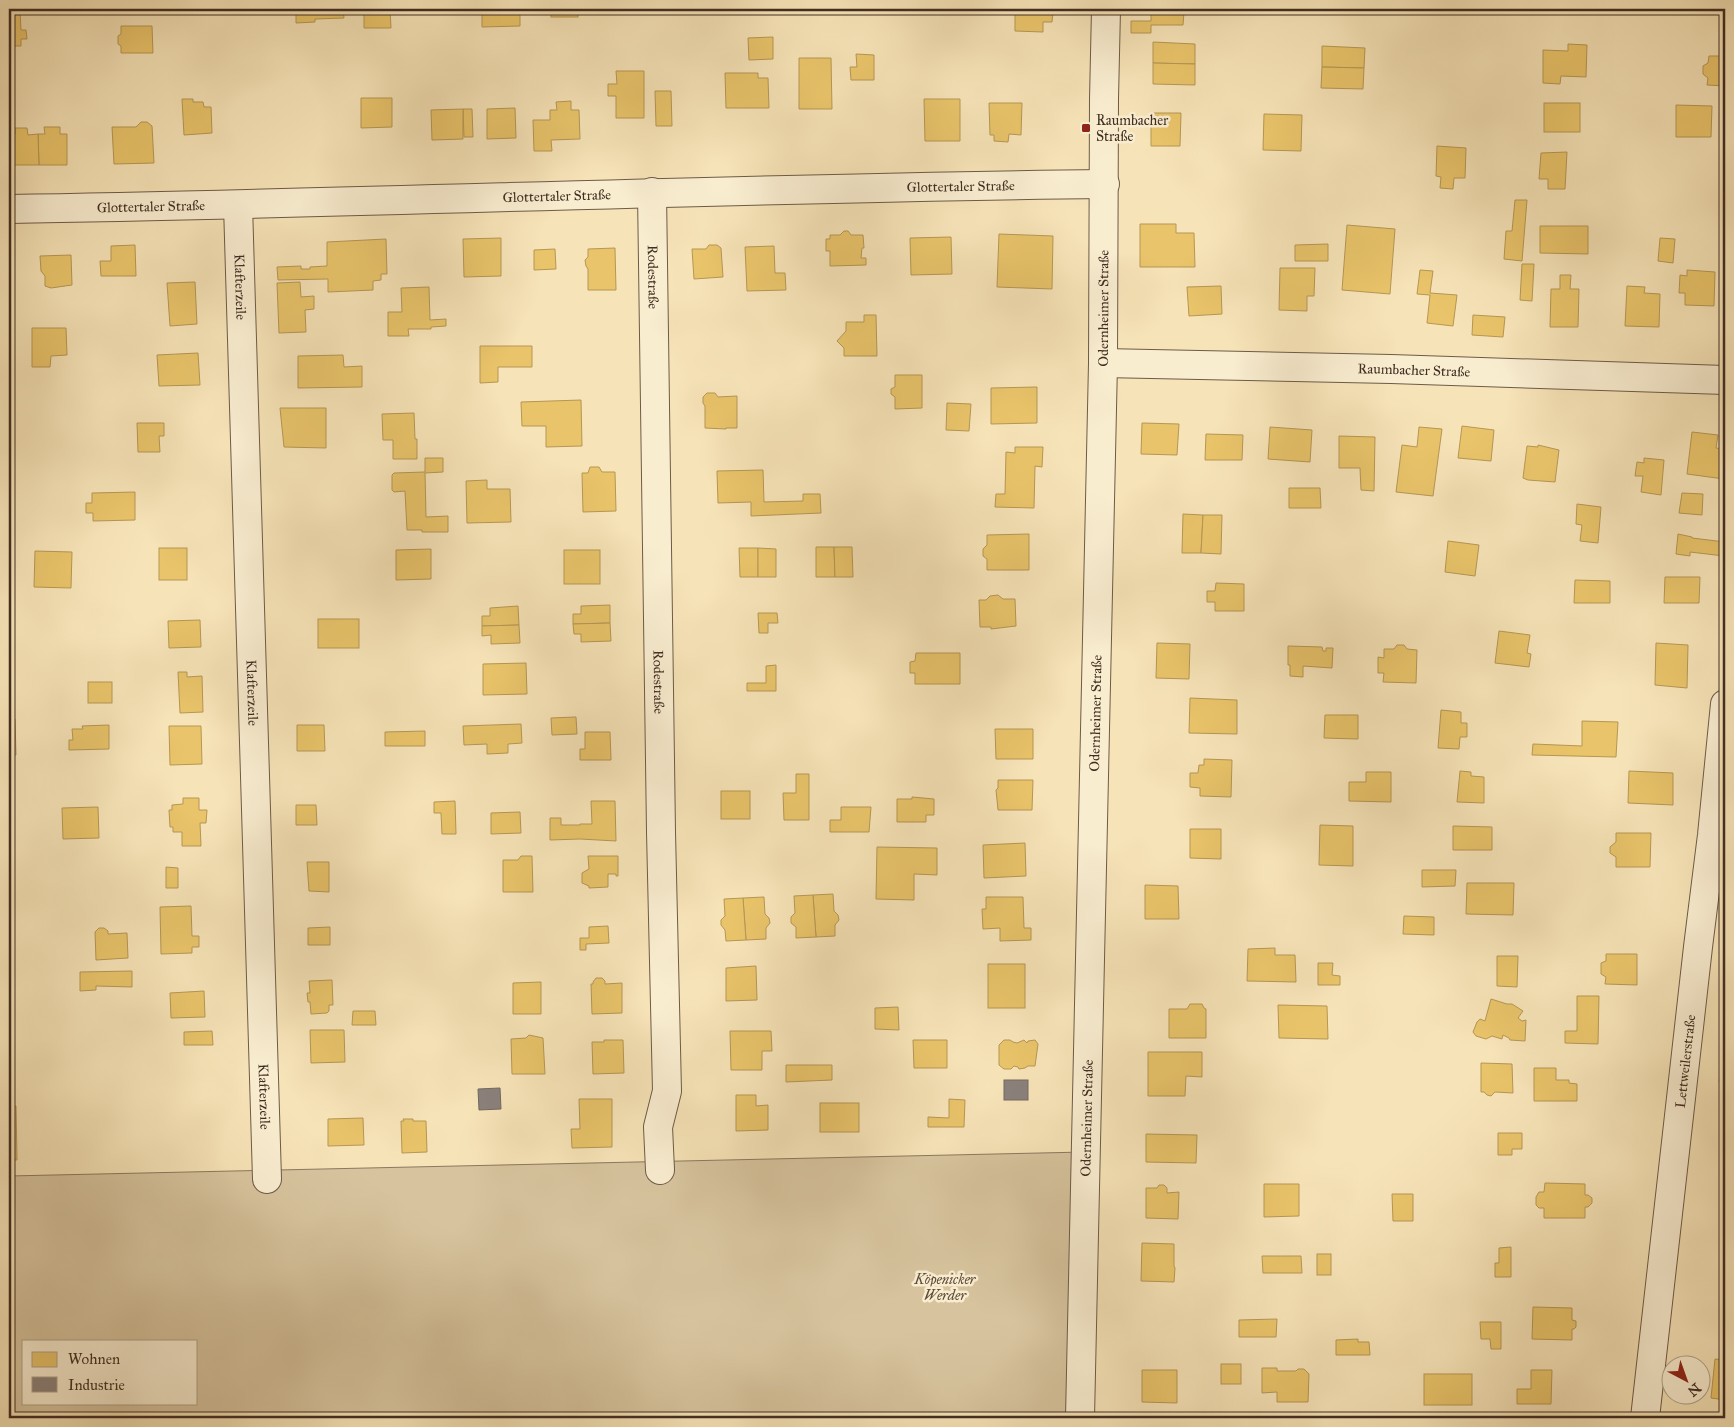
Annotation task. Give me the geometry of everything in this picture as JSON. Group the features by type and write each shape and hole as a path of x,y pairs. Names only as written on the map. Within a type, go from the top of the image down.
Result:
{"street":[{"name":"Odernheimer Straße","path":"1080,1418 1103,363 1106,9"},
{"name":"Glottertaler Straße","path":"9,209 409,201 652,192 1104,184"},
{"name":"Rodestraße","path":"652,192 666,1091 658,1127 660,1170"},
{"name":"Klafterzeile","path":"238,205 267,1180"},
{"name":"Raumbacher Straße","path":"1103,363 1725,380"},
{"name":"Lettweilerstraße","path":"1645,1418 1712,835 1725,704"}],"green space":[{"name":"Köpenicker Werder","path":"1085,1152 1080,1418 9,1418 9,1176"}],"building: Wohnen":[{"path":"296,9 343,9 344,18 315,19 315,22 296,23"},
{"path":"364,9 390,9 391,28 364,28"},
{"path":"482,9 520,9 520,26 482,27"},
{"path":"551,9 578,9 578,17 551,17"},
{"path":"1015,9 1045,9 1045,12 1053,12 1052,22 1043,22 1043,32 1015,31"},
{"path":"1155,9 1191,9 1191,12 1184,12 1183,25 1151,25 1151,33 1131,33 1131,21 1151,21 1151,11 1155,11"},
{"path":"20,10 21,30 26,30 27,39 21,39 21,46 9,46 9,11"},
{"path":"121,26 152,26 153,53 121,53 118,36 121,34"},
{"path":"773,37 773,59 749,60 748,38"},
{"path":"1153,42 1195,44 1195,64 1153,63"},
{"path":"1568,44 1587,45 1586,77 1561,76 1560,84 1543,83 1543,50 1568,51"},
{"path":"1322,46 1365,48 1364,68 1322,67"},
{"path":"856,54 874,55 874,80 851,80 850,67 857,67"},
{"path":"1709,56 1725,56 1725,86 1707,85 1708,78 1703,74 1703,66 1708,63"},
{"path":"799,58 831,58 832,109 799,109"},
{"path":"1153,63 1195,64 1195,85 1153,84"},
{"path":"1322,67 1364,68 1363,89 1321,88"},
{"path":"616,71 644,71 644,118 616,118 616,96 608,96 608,84 617,84"},
{"path":"725,73 758,73 758,78 768,78 769,108 726,108"},
{"path":"655,91 671,91 672,126 656,126"},
{"path":"361,98 392,98 392,127 361,128"},
{"path":"182,99 193,99 193,102 203,102 204,107 211,107 212,133 184,135"},
{"path":"924,99 960,99 960,141 925,141"},
{"path":"571,101 571,110 579,110 580,139 551,140 552,151 534,151 533,120 550,120 550,110 557,110 556,102"},
{"path":"989,103 1022,103 1021,135 1009,134 1008,142 994,141 994,135 990,135"},
{"path":"1544,103 1580,103 1580,132 1544,132"},
{"path":"1676,105 1712,106 1711,137 1676,137"},
{"path":"515,108 516,138 487,139 487,109"},
{"path":"463,109 472,109 473,137 464,137"},
{"path":"463,109 463,139 432,140 431,110"},
{"path":"1151,113 1181,113 1180,146 1151,146"},
{"path":"1264,114 1302,115 1301,151 1263,150"},
{"path":"141,122 147,122 152,126 154,163 114,164 112,127 136,127"},
{"path":"44,127 60,127 60,134 67,134 67,165 39,165 38,134 45,134"},
{"path":"15,128 27,128 28,135 38,134 39,165 9,165 9,134 15,134"},
{"path":"1437,146 1466,148 1465,178 1454,178 1453,189 1440,188 1441,177 1436,176"},
{"path":"1567,152 1565,189 1548,189 1548,179 1539,179 1541,153"},
{"path":"1515,200 1527,200 1522,261 1504,259 1506,231 1512,231"},
{"path":"1140,224 1176,224 1176,233 1194,233 1195,267 1140,267"},
{"path":"1347,225 1395,229 1390,294 1342,290"},
{"path":"1540,226 1588,226 1588,254 1540,253"},
{"path":"844,231 848,231 851,235 863,235 864,248 862,248 861,258 866,258 866,265 830,266 830,251 826,251 826,239 830,239 830,235 840,235"},
{"path":"999,234 1053,236 1052,289 997,287"},
{"path":"951,237 952,274 911,275 910,238"},
{"path":"501,238 501,276 464,277 463,239"},
{"path":"1660,238 1675,239 1673,263 1658,261"},
{"path":"386,239 387,274 381,274 381,280 373,281 373,290 328,292 328,279 278,280 277,267 301,266 301,269 310,269 310,267 327,266 327,242"},
{"path":"1328,244 1328,261 1295,261 1295,245"},
{"path":"135,245 136,276 101,276 100,261 111,261 111,246"},
{"path":"709,245 717,245 721,248 723,277 694,279 692,249 706,249"},
{"path":"774,246 775,273 785,273 786,290 747,291 745,247"},
{"path":"615,248 616,290 588,290 588,269 585,260 588,257 588,249"},
{"path":"555,249 556,269 534,270 534,250"},
{"path":"71,255 72,285 51,288 45,286 45,276 41,271 40,256"},
{"path":"1522,264 1534,264 1532,301 1520,300"},
{"path":"1280,268 1315,268 1314,296 1307,296 1307,311 1279,310"},
{"path":"1420,270 1433,271 1430,293 1457,295 1453,326 1427,323 1430,295 1417,294"},
{"path":"1687,270 1715,272 1714,306 1685,305 1685,293 1679,293 1680,275 1687,276"},
{"path":"1560,275 1571,275 1570,289 1579,289 1578,327 1550,327 1551,289 1560,289"},
{"path":"195,282 197,324 170,326 167,283"},
{"path":"300,282 301,297 314,296 314,309 305,310 306,332 279,333 277,283"},
{"path":"1221,286 1222,314 1189,316 1187,287"},
{"path":"1627,286 1645,287 1644,293 1660,294 1659,327 1625,326"},
{"path":"429,287 430,320 446,319 446,326 431,327 431,329 408,329 409,336 388,336 388,312 402,312 401,288"},
{"path":"864,315 876,315 877,356 844,356 844,348 837,341 846,331 846,322 864,322"},
{"path":"1473,315 1505,317 1503,337 1472,335"},
{"path":"32,328 66,328 67,355 51,356 50,367 32,367"},
{"path":"480,346 532,346 532,367 498,367 498,382 480,383"},
{"path":"198,353 200,385 159,386 157,355"},
{"path":"343,355 344,367 362,366 362,387 298,388 298,356"},
{"path":"895,375 922,375 922,408 895,409 895,397 891,394 891,389 895,387"},
{"path":"1037,387 1037,423 991,424 991,388"},
{"path":"707,393 715,393 718,397 737,396 737,428 705,428 703,397"},
{"path":"581,400 582,446 546,447 546,426 522,426 521,402"},
{"path":"947,403 971,404 969,431 946,430"},
{"path":"280,408 326,408 326,448 284,447"},
{"path":"414,413 417,459 393,459 393,440 383,440 382,414"},
{"path":"137,423 164,423 164,436 159,436 160,452 138,452"},
{"path":"1142,423 1179,424 1177,455 1141,454"},
{"path":"1462,426 1494,430 1491,461 1458,458"},
{"path":"1270,427 1312,430 1310,462 1268,459"},
{"path":"1419,427 1442,429 1433,496 1396,492 1402,445 1417,447"},
{"path":"1692,432 1718,435 1716,448 1725,449 1724,479 1687,474"},
{"path":"1206,434 1243,435 1242,460 1205,460"},
{"path":"1339,436 1375,437 1374,491 1361,490 1360,468 1339,468"},
{"path":"1538,445 1559,450 1555,482 1523,478 1527,446 1538,447"},
{"path":"1015,447 1043,447 1042,467 1035,466 1034,508 995,507 996,494 1005,494 1006,452 1015,453"},
{"path":"425,458 443,458 443,472 425,473 426,517 448,516 448,532 407,530 405,491 394,492 392,490 392,475 394,473 425,472"},
{"path":"1644,458 1664,460 1661,495 1641,492 1643,476 1635,476 1637,462 1644,463"},
{"path":"590,467 599,467 602,472 615,472 616,511 583,512 582,473 588,473"},
{"path":"763,470 764,502 803,501 803,494 820,494 821,513 751,516 751,502 718,503 717,471"},
{"path":"487,480 487,489 510,489 511,522 467,523 466,481"},
{"path":"1289,488 1320,488 1321,508 1289,508"},
{"path":"135,492 135,520 93,521 93,513 86,513 86,503 92,503 92,493"},
{"path":"1682,493 1703,494 1702,515 1679,513"},
{"path":"1577,504 1601,507 1598,543 1580,541 1582,525 1576,524"},
{"path":"1183,514 1203,515 1201,553 1182,553"},
{"path":"1203,515 1222,515 1221,554 1201,553"},
{"path":"1029,534 1029,570 987,570 987,559 983,556 983,549 987,545 987,535"},
{"path":"1678,534 1692,538 1725,542 1724,556 1690,552 1690,556 1676,554"},
{"path":"1448,541 1479,545 1475,576 1445,572"},
{"path":"816,547 834,547 835,577 816,577"},
{"path":"834,547 852,547 853,577 835,577"},
{"path":"159,548 187,548 187,580 159,580"},
{"path":"739,548 758,548 758,577 740,577"},
{"path":"758,548 776,549 776,577 758,577"},
{"path":"431,549 431,579 396,580 396,550"},
{"path":"564,550 600,550 600,584 564,584"},
{"path":"35,551 72,552 71,588 34,587"},
{"path":"1665,577 1700,577 1699,603 1664,603"},
{"path":"1575,580 1610,581 1610,603 1574,603"},
{"path":"1216,583 1244,584 1244,611 1215,611 1215,602 1207,602 1207,591 1215,591"},
{"path":"998,595 1003,599 1015,599 1016,626 991,629 991,627 980,627 979,600 986,600 990,596"},
{"path":"610,605 610,623 573,624 573,614 581,614 581,606"},
{"path":"518,606 519,625 482,626 482,616 490,616 490,608"},
{"path":"758,613 777,613 778,623 768,623 768,633 759,633"},
{"path":"318,619 359,619 359,648 318,648"},
{"path":"200,620 201,647 169,648 168,621"},
{"path":"610,623 611,641 581,642 581,634 574,634 573,624"},
{"path":"519,625 520,643 491,644 491,635 482,636 482,626"},
{"path":"1499,631 1530,635 1527,653 1531,654 1529,667 1495,663"},
{"path":"1157,643 1190,644 1189,679 1156,678"},
{"path":"1656,643 1688,645 1687,688 1655,685"},
{"path":"1397,645 1404,645 1407,649 1417,650 1416,683 1383,682 1384,673 1378,673 1378,657 1384,658 1384,649 1394,649"},
{"path":"1288,646 1322,647 1323,651 1326,651 1326,648 1333,648 1332,668 1303,666 1303,677 1290,676"},
{"path":"916,653 960,653 960,684 915,684 915,673 910,673 910,662 915,661"},
{"path":"526,663 527,694 483,695 483,664"},
{"path":"776,665 776,691 747,691 747,683 766,683 766,666"},
{"path":"178,672 187,672 187,677 202,676 203,712 180,713"},
{"path":"88,682 112,682 112,703 88,703"},
{"path":"1190,698 1237,700 1237,734 1189,733"},
{"path":"1441,710 1461,712 1461,723 1467,723 1467,737 1460,737 1459,749 1438,748"},
{"path":"1325,715 1358,715 1358,739 1324,738"},
{"path":"576,717 577,734 552,735 551,718"},
{"path":"9,719 15,719 16,755 9,755"},
{"path":"1582,721 1618,722 1616,757 1532,755 1533,744 1582,746"},
{"path":"521,724 522,743 508,744 508,753 487,754 487,744 464,745 463,726"},
{"path":"109,725 109,749 69,750 69,740 73,740 72,729 83,729 82,726"},
{"path":"297,725 324,725 325,751 297,751"},
{"path":"169,726 201,726 202,764 170,765"},
{"path":"995,729 1033,729 1033,759 996,759"},
{"path":"425,731 425,746 385,746 385,732"},
{"path":"585,732 610,732 611,760 580,760 580,749 585,749"},
{"path":"1204,759 1232,760 1231,797 1200,796 1200,788 1190,787 1190,773 1198,773 1199,765 1204,765"},
{"path":"1460,771 1471,772 1471,776 1484,777 1484,803 1457,802"},
{"path":"1629,771 1673,773 1673,805 1628,803"},
{"path":"1366,772 1391,772 1391,802 1349,801 1349,782 1366,782"},
{"path":"796,774 809,774 809,820 784,820 783,793 796,793"},
{"path":"998,780 1033,780 1032,810 998,810 996,790 998,788"},
{"path":"721,791 750,791 750,819 721,819"},
{"path":"912,797 934,799 934,815 926,815 926,822 897,822 897,799 912,799"},
{"path":"183,798 199,798 199,810 207,810 206,823 200,823 201,846 182,846 182,832 173,832 173,827 170,827 169,810 172,810 172,805 183,804"},
{"path":"455,801 456,834 442,834 441,813 434,813 434,802"},
{"path":"591,801 615,801 616,841 550,840 550,818 561,818 561,825 592,824"},
{"path":"296,805 316,805 317,825 296,825"},
{"path":"98,807 99,838 63,839 62,808"},
{"path":"841,807 871,807 869,832 830,832 830,820 841,820"},
{"path":"520,812 521,833 491,834 491,813"},
{"path":"1320,825 1353,826 1353,866 1319,865"},
{"path":"1453,826 1492,827 1492,850 1453,850"},
{"path":"1190,829 1221,829 1221,859 1190,858"},
{"path":"1616,833 1651,833 1650,867 1616,867 1616,857 1610,853 1610,847 1616,842"},
{"path":"1025,843 1026,876 984,878 983,845"},
{"path":"877,847 937,848 937,875 914,874 914,900 876,899"},
{"path":"521,856 532,856 533,892 503,892 503,860 518,860"},
{"path":"588,856 618,856 618,876 616,874 608,874 608,887 589,888 589,886 582,883 582,873 589,869"},
{"path":"307,862 329,862 329,892 309,891"},
{"path":"166,867 178,868 178,888 166,888"},
{"path":"1422,870 1456,870 1455,886 1422,887"},
{"path":"1467,883 1514,883 1513,915 1466,914"},
{"path":"1145,885 1178,886 1179,919 1145,919"},
{"path":"833,894 834,911 838,915 839,920 835,925 835,936 816,937 813,895"},
{"path":"813,895 816,937 796,938 796,927 791,923 791,917 795,913 794,896"},
{"path":"764,897 765,914 769,918 770,923 766,928 766,939 746,940 743,898"},
{"path":"986,897 1023,897 1024,928 1031,928 1031,940 1000,941 1000,928 983,929 982,909 986,909"},
{"path":"743,898 746,940 726,941 725,930 721,925 721,920 725,916 724,899"},
{"path":"191,906 192,936 199,936 199,947 192,947 192,953 161,954 160,907"},
{"path":"1404,916 1434,917 1434,935 1403,934"},
{"path":"608,926 609,943 586,944 586,950 580,950 580,938 589,938 589,927"},
{"path":"330,927 330,945 308,945 308,928"},
{"path":"99,928 104,928 108,931 108,934 127,933 128,958 96,960 95,932"},
{"path":"1275,948 1275,955 1295,955 1296,982 1247,981 1248,949"},
{"path":"1606,954 1637,954 1637,985 1605,984 1606,977 1601,974 1601,963 1606,961"},
{"path":"1497,956 1518,956 1517,987 1497,986"},
{"path":"1318,963 1333,963 1332,975 1340,976 1340,985 1318,985"},
{"path":"988,964 1025,964 1025,1008 988,1008"},
{"path":"756,966 757,1000 726,1001 726,968"},
{"path":"132,971 132,987 96,986 96,990 80,991 80,972"},
{"path":"596,978 602,978 605,984 622,983 622,1013 592,1014 591,984 593,984"},
{"path":"332,980 333,1005 329,1005 327,1013 311,1014 307,993 310,993 309,981"},
{"path":"541,982 541,1014 513,1014 513,983"},
{"path":"204,991 205,1017 171,1018 170,993"},
{"path":"1577,996 1599,996 1598,1044 1565,1043 1565,1031 1577,1031"},
{"path":"1491,999 1512,1004 1523,1011 1518,1018 1522,1021 1526,1020 1525,1041 1510,1040 1503,1035 1502,1039 1492,1036 1486,1039 1476,1036 1473,1032 1477,1022 1480,1019 1485,1021"},
{"path":"1190,1004 1202,1004 1206,1009 1206,1038 1169,1038 1169,1009 1187,1009"},
{"path":"1278,1005 1327,1006 1328,1039 1279,1038"},
{"path":"898,1007 899,1030 875,1029 875,1008"},
{"path":"353,1011 375,1011 376,1025 352,1025"},
{"path":"310,1030 344,1030 345,1062 311,1063"},
{"path":"212,1031 213,1045 184,1045 184,1032"},
{"path":"730,1031 771,1031 772,1051 762,1051 762,1070 731,1070"},
{"path":"529,1035 543,1038 545,1074 512,1074 511,1039 526,1038"},
{"path":"604,1040 623,1040 624,1073 593,1074 592,1042 604,1042"},
{"path":"913,1040 947,1040 947,1068 914,1068"},
{"path":"1004,1040 1017,1043 1024,1040 1027,1043 1028,1041 1035,1040 1038,1044 1035,1066 1019,1069 1014,1066 1011,1069 1004,1069 999,1065 999,1045"},
{"path":"1723,1048 1725,1048 1725,1083 1719,1082"},
{"path":"1148,1052 1202,1052 1202,1077 1186,1076 1185,1096 1148,1096"},
{"path":"1481,1063 1512,1064 1513,1093 1495,1092 1491,1096 1481,1092"},
{"path":"786,1065 832,1065 832,1080 786,1082"},
{"path":"1534,1068 1556,1068 1556,1080 1569,1080 1569,1083 1577,1084 1577,1101 1534,1101"},
{"path":"736,1095 756,1095 756,1106 768,1105 768,1130 736,1131"},
{"path":"579,1099 612,1099 612,1147 572,1148 571,1129 580,1129"},
{"path":"949,1099 965,1100 964,1127 928,1127 928,1117 949,1118"},
{"path":"820,1103 859,1103 859,1132 820,1132"},
{"path":"16,1106 17,1160 9,1160 9,1107"},
{"path":"363,1118 364,1145 328,1146 328,1119"},
{"path":"403,1119 426,1121 427,1152 402,1153 401,1121 404,1121"},
{"path":"1498,1133 1522,1133 1522,1149 1512,1149 1512,1155 1498,1155"},
{"path":"1146,1134 1197,1135 1196,1163 1146,1162"},
{"path":"1545,1183 1585,1184 1585,1195 1592,1198 1592,1203 1585,1207 1585,1218 1544,1218 1544,1208 1539,1208 1536,1205 1536,1197 1539,1192 1544,1192"},
{"path":"1264,1184 1299,1184 1299,1216 1264,1217"},
{"path":"1159,1185 1164,1185 1167,1188 1167,1193 1179,1192 1178,1219 1146,1218 1146,1188 1157,1188"},
{"path":"1392,1194 1413,1194 1413,1221 1393,1221"},
{"path":"1142,1243 1174,1244 1174,1282 1141,1281"},
{"path":"1511,1247 1511,1277 1495,1277 1495,1263 1499,1263 1499,1248"},
{"path":"1317,1254 1331,1254 1331,1275 1317,1275"},
{"path":"1262,1256 1301,1256 1302,1273 1263,1273"},
{"path":"1724,1296 1725,1327 1721,1326 1722,1315 1719,1311"},
{"path":"1533,1307 1572,1308 1572,1320 1576,1321 1576,1327 1572,1329 1572,1340 1532,1339"},
{"path":"1277,1319 1276,1337 1239,1337 1239,1320"},
{"path":"1480,1322 1501,1322 1501,1349 1491,1349 1490,1339 1481,1339"},
{"path":"1358,1339 1358,1342 1369,1342 1370,1355 1336,1355 1336,1340"},
{"path":"1715,1359 1725,1360 1725,1400 1712,1398"},
{"path":"1221,1364 1241,1364 1241,1384 1221,1384"},
{"path":"1262,1368 1277,1368 1277,1371 1304,1369 1309,1374 1308,1402 1277,1402 1277,1392 1262,1393"},
{"path":"1142,1370 1177,1370 1177,1403 1142,1402"},
{"path":"1531,1370 1552,1370 1551,1404 1517,1404 1517,1389 1531,1389"},
{"path":"1424,1374 1472,1374 1472,1405 1424,1405"}],"building: Industrie":[{"path":"1004,1080 1028,1080 1028,1100 1004,1100"},
{"path":"500,1088 501,1109 479,1110 478,1089"}],"place":[{"name":"Raumbacher Straße","path":"1086,128"}]}
